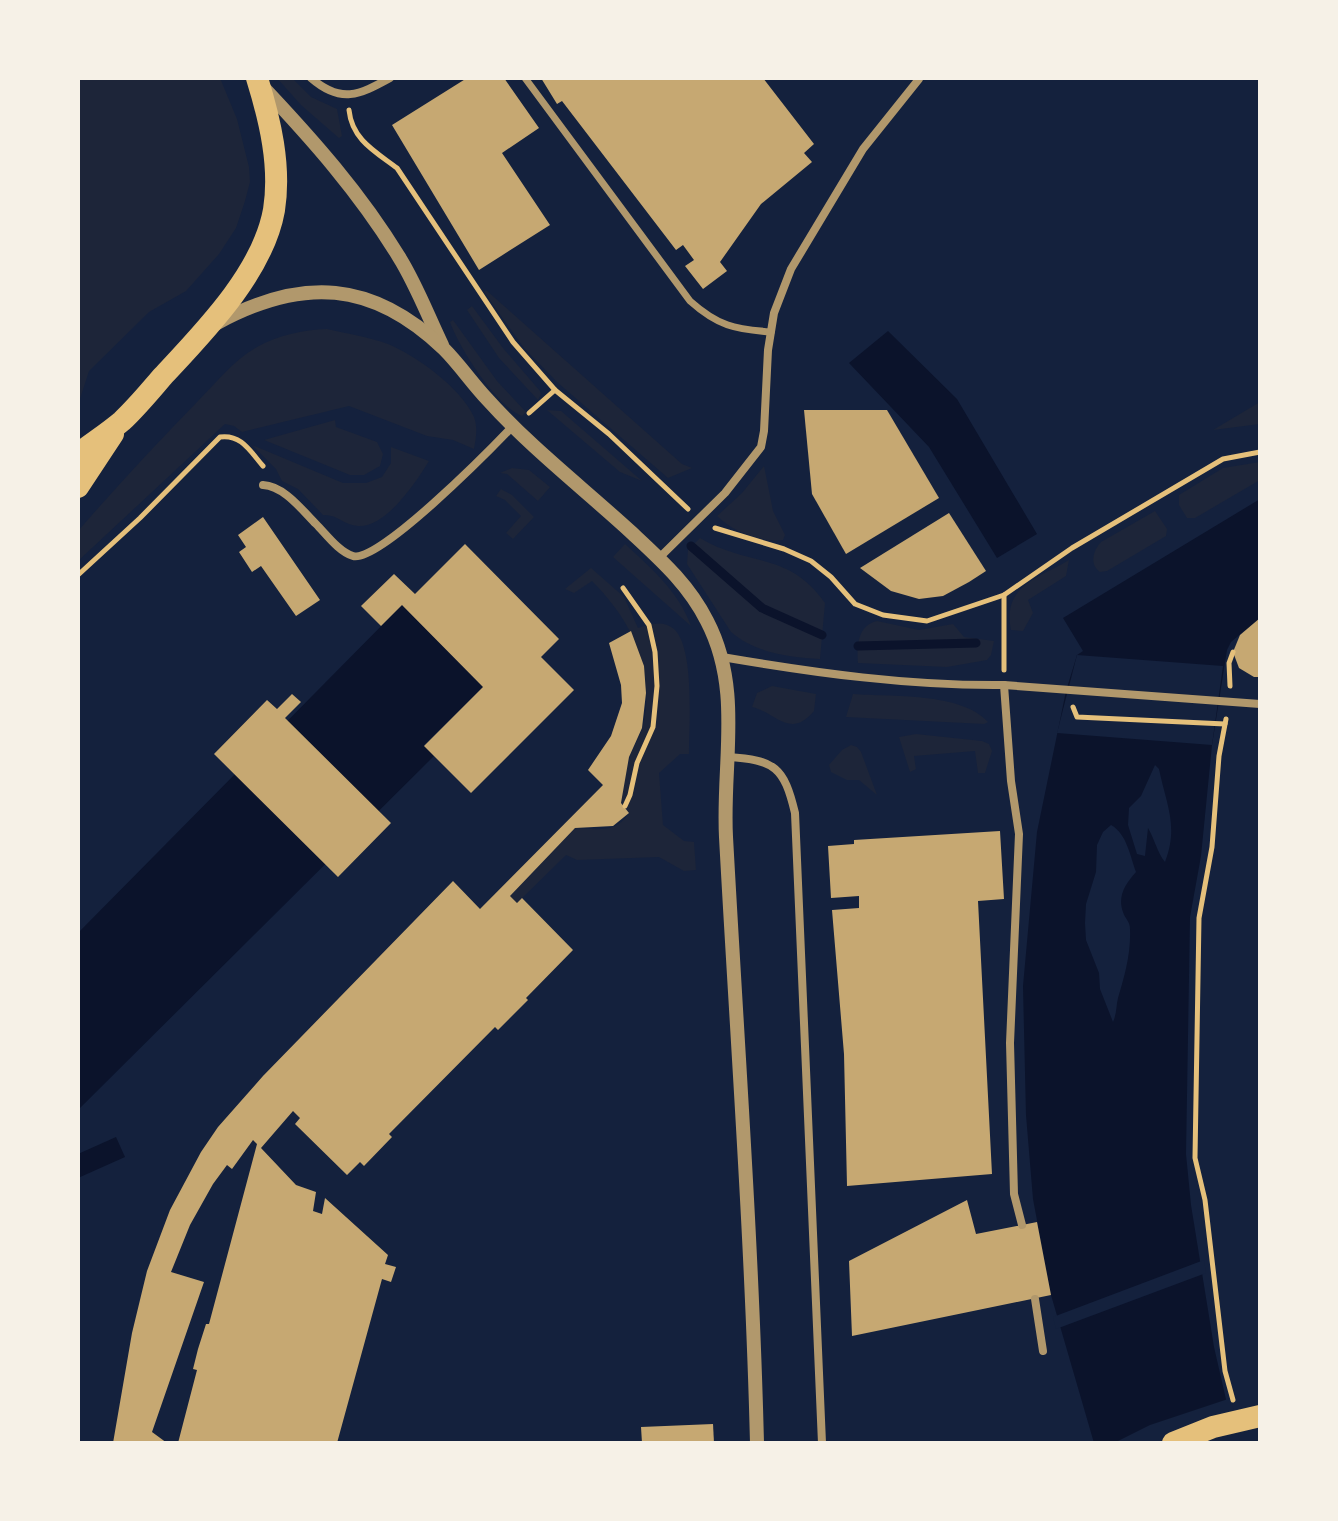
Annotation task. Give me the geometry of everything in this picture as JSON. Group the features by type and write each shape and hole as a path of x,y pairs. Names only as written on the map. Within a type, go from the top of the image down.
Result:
{"highway":[{"path":"78,454 122,420 208,328 257,260 273,214 277,177 258,80"},
{"path":"78,487 122,420"},
{"path":"1173,1443 1213,1427 1260,1416"}],"street":[{"path":"311,78 331,92 350,95 373,88 390,78"},
{"path":"525,78 690,301 710,318 745,330 771,332"},
{"path":"659,558 725,493 761,447 771,332 777,303 791,269 863,149 919,78"},
{"path":"258,80 321,149 369,212 401,259 443,349"},
{"path":"208,328 245,307 307,292 336,293 376,302 443,349 512,427 659,558 689,589 709,623 722,657 730,716 725,830 757,1443"},
{"path":"263,485 269,485 289,497 338,546 351,556 360,557 391,539 474,467 512,427"},
{"path":"722,657 844,677 1260,704"},
{"path":"1004,685 1011,781 1019,834 1012,938 1010,1043 1014,1194 1022,1225"},
{"path":"728,757 754,759 774,766 789,787 795,813 822,1443"},
{"path":"1035,1299 1043,1351"}],"path":[{"path":"350,95 350,119 359,138 397,168 513,342 555,390 512,427"},
{"path":"78,575 220,437 231,435 239,439 289,497"},
{"path":"855,604 883,615 927,621 1004,595 1072,548 1223,459 1260,452"},
{"path":"623,588 649,625 655,652 657,686 653,727 637,763 625,806"},
{"path":"1004,595 1004,685"},
{"path":"1230,703 1229,663 1233,652"},
{"path":"1066,691 1077,717 1225,724 1219,756 1212,847 1199,918 1195,1158 1205,1200 1225,1371 1234,1404"}],"shaded area":[{"path":"78,78 220,78 237,119 250,182 236,228 219,254 186,291 149,312 89,371 78,405"},
{"path":"277,78 292,78 311,97 337,109 342,136 339,138 301,105"},
{"path":"486,290 682,464 692,468 668,478 557,382 524,348 484,292"},
{"path":"472,306 540,391 538,400 499,358 467,310"},
{"path":"453,320 497,381 526,412 522,416 490,389 470,361 450,322"},
{"path":"327,329 388,344 437,374 459,395 474,417 474,449 453,440 427,436 349,406 242,432 225,424 78,561 78,531 233,365 274,339"},
{"path":"888,331 957,399 1037,534 997,558 929,447 849,363"},
{"path":"1260,402 1260,424 1213,430"},
{"path":"547,410 561,411 642,481 620,472"},
{"path":"335,420 336,427 377,442 383,454 380,466 364,475 350,475 264,440"},
{"path":"252,445 343,483 366,483 382,477 391,463 391,447 429,461 389,512 369,525 358,526 323,515 298,489 282,481 276,469"},
{"path":"1260,462 1260,480 1195,518 1187,518 1179,505 1179,495 1223,468"},
{"path":"764,466 773,511 785,535 783,540 747,535 717,516 742,493"},
{"path":"512,468 529,470 550,487 538,501 507,474 500,473"},
{"path":"501,489 512,495 534,517 513,539 506,533 521,516 505,500 496,496"},
{"path":"1260,499 1260,618 1231,642 1227,650 1212,745 1201,856 1190,917 1186,1154 1214,1347 1236,1443 1094,1443 1051,1295 1033,1199 1026,1115 1023,986 1037,832 1066,691 1077,655 1083,651 1063,618","holes":["1155,765 1159,769 1171,826 1165,862 1148,828 1145,856 1137,854 1128,825 1129,808 1141,796","1111,825 1124,840 1136,872 1122,895 1121,906 1130,926 1130,947 1113,1022 1086,940 1085,923 1086,904 1096,872 1097,845 1103,832"]},
{"path":"1155,511 1167,529 1166,536 1107,571 1100,572 1094,565 1093,557 1101,542"},
{"path":"700,538 718,547 782,567 811,586 825,603 820,659 762,649 731,632 687,564 688,550"},
{"path":"625,544 672,591 691,626 613,557"},
{"path":"1069,560 1066,576 1028,600 1033,613 1023,631 1011,630 1012,603 1017,594 1034,579"},
{"path":"591,568 624,597 638,628 666,624 681,639 688,670 689,754 680,754 659,773 663,825 684,841 694,842 696,870 684,871 659,857 577,860 566,855 517,903 510,896 575,828 612,827 629,813 621,803 629,760 643,726 646,685 643,665 629,629 592,581 574,593 565,589"},
{"path":"402,605 483,687 424,745 434,756 78,1110 78,933"},
{"path":"877,621 919,630 953,624 964,637 994,641 991,655 987,660 947,667 858,663 858,644 862,632"},
{"path":"772,686 816,694 814,711 805,719 790,724 752,707 757,693"},
{"path":"853,694 943,701 976,712 988,722 846,717"},
{"path":"916,734 989,744 992,751 985,773 978,773 975,751 914,756 916,769 910,772 899,737"},
{"path":"851,745 861,752 877,795 859,780 847,780 831,772 829,765"},
{"path":"116,1137 125,1157 78,1178 78,1154"}],"pier":[{"path":"1077,655 1223,666 1212,745 1057,733"},
{"path":"1204,1260 1206,1273 1056,1329 1053,1317"},
{"path":"1231,1398 1240,1443 1114,1443 1150,1425"}],"building":[{"path":"467,78 504,78 539,128 502,153 550,225 479,270 392,125"},
{"path":"541,78 763,78 814,144 804,153 812,162 761,204 720,262 727,271 703,289 685,266 694,260 683,245 676,250 562,101 557,104"},
{"path":"804,410 887,410 939,498 846,554 812,494"},
{"path":"949,513 986,571 969,582 943,596 919,599 891,591 860,568"},
{"path":"263,517 320,600 296,616 261,566 252,572 239,552 246,547 238,535"},
{"path":"465,544 559,639 541,657 574,690 471,793 424,746 483,687 402,605 381,626 361,606 394,574 415,594"},
{"path":"1260,618 1260,677 1254,677 1239,668 1233,652 1240,635"},
{"path":"631,631 644,666 646,693 642,728 629,757 621,803 629,813 613,826 575,828 510,896 517,903 522,898 573,950 498,1030 495,1027 389,1134 392,1137 364,1166 360,1162 347,1175 295,1124 300,1118 293,1111 261,1148 296,1185 316,1192 313,1211 322,1214 325,1198 388,1255 385,1264 396,1267 391,1282 382,1279 337,1443 178,1443 197,1370 193,1369 198,1349 206,1324 209,1324 257,1144 253,1140 232,1169 227,1165 213,1184 190,1225 171,1272 204,1282 152,1432 167,1443 113,1443 132,1333 147,1271 170,1210 201,1152 218,1127 263,1076 453,881 480,909 603,785 588,770 611,736 622,703 621,685 609,643"},
{"path":"292,694 301,702 285,718 391,823 338,877 214,754 267,700 277,709"},
{"path":"1000,831 1004,899 978,901 992,1174 847,1186 844,1054 832,910 859,908 859,896 831,898 828,846 854,844 854,840"},
{"path":"967,1200 976,1234 1037,1222 1051,1295 852,1336 849,1261"},
{"path":"713,1424 714,1443 642,1443 641,1427"}],"waterway":[{"path":"691,546 762,608 822,635"},
{"path":"858,646 976,643"}]}
